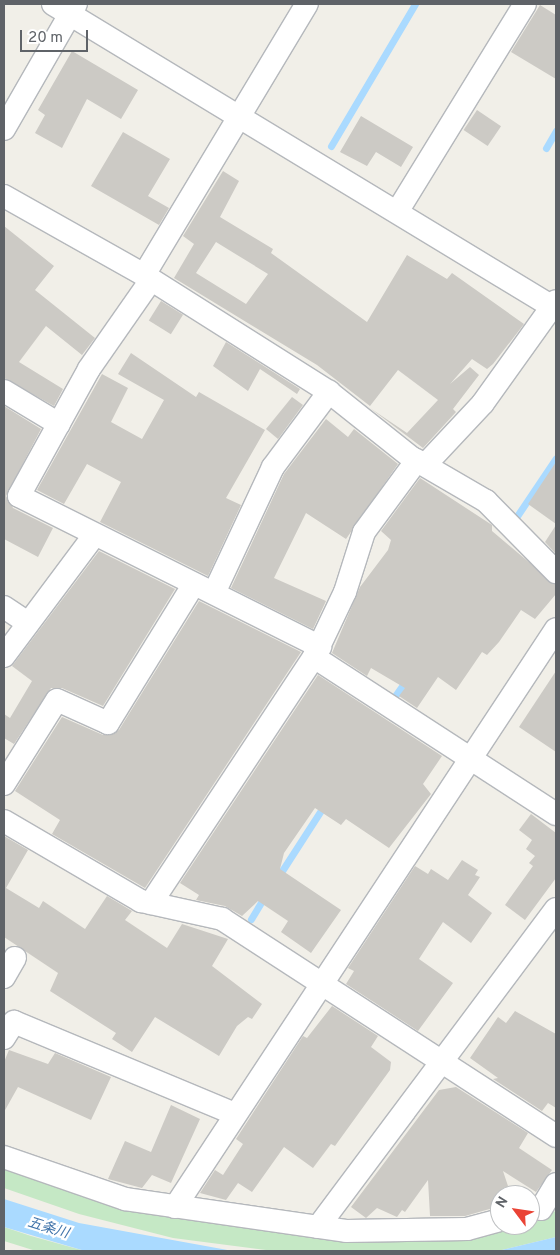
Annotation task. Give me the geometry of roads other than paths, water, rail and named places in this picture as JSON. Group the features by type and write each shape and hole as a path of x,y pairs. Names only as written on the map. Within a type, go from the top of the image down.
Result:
{"street":[{"path":"307,4 148,277 89,369 19,496 93,537 214,593 317,652 556,814"},
{"path":"397,212 526,4"},
{"path":"4,129 66,7 241,118 555,305 483,403 421,462 364,532 317,652 151,903"},
{"path":"4,196 148,277 329,392 421,462 486,501 556,572"},
{"path":"4,391 59,424"},
{"path":"214,593 273,467 329,392"},
{"path":"4,656 93,537"},
{"path":"4,784 57,700 108,723 194,584"},
{"path":"4,607 28,623"},
{"path":"175,1208 320,984 556,629"},
{"path":"4,821 151,903 222,919 440,1064 556,1136"},
{"path":"318,1227 556,908"},
{"path":"4,977 15,958"},
{"path":"7,1025 235,1114"},
{"path":"4,1157 125,1199 175,1208 318,1227 466,1229 490,1223"},
{"path":"542,1208 556,1184"}],"water":[{"name":"五条川","path":"4,1199 79,1223 233,1251 85,1251 4,1227"},
{"path":"556,1237 556,1251 498,1251"}],"waterway":[{"path":"331,146 415,4"},
{"path":"546,148 556,131"},
{"path":"515,519 556,458"},
{"path":"395,696 406,680"},
{"path":"278,877 325,804"},
{"path":"251,919 265,896"}]}
